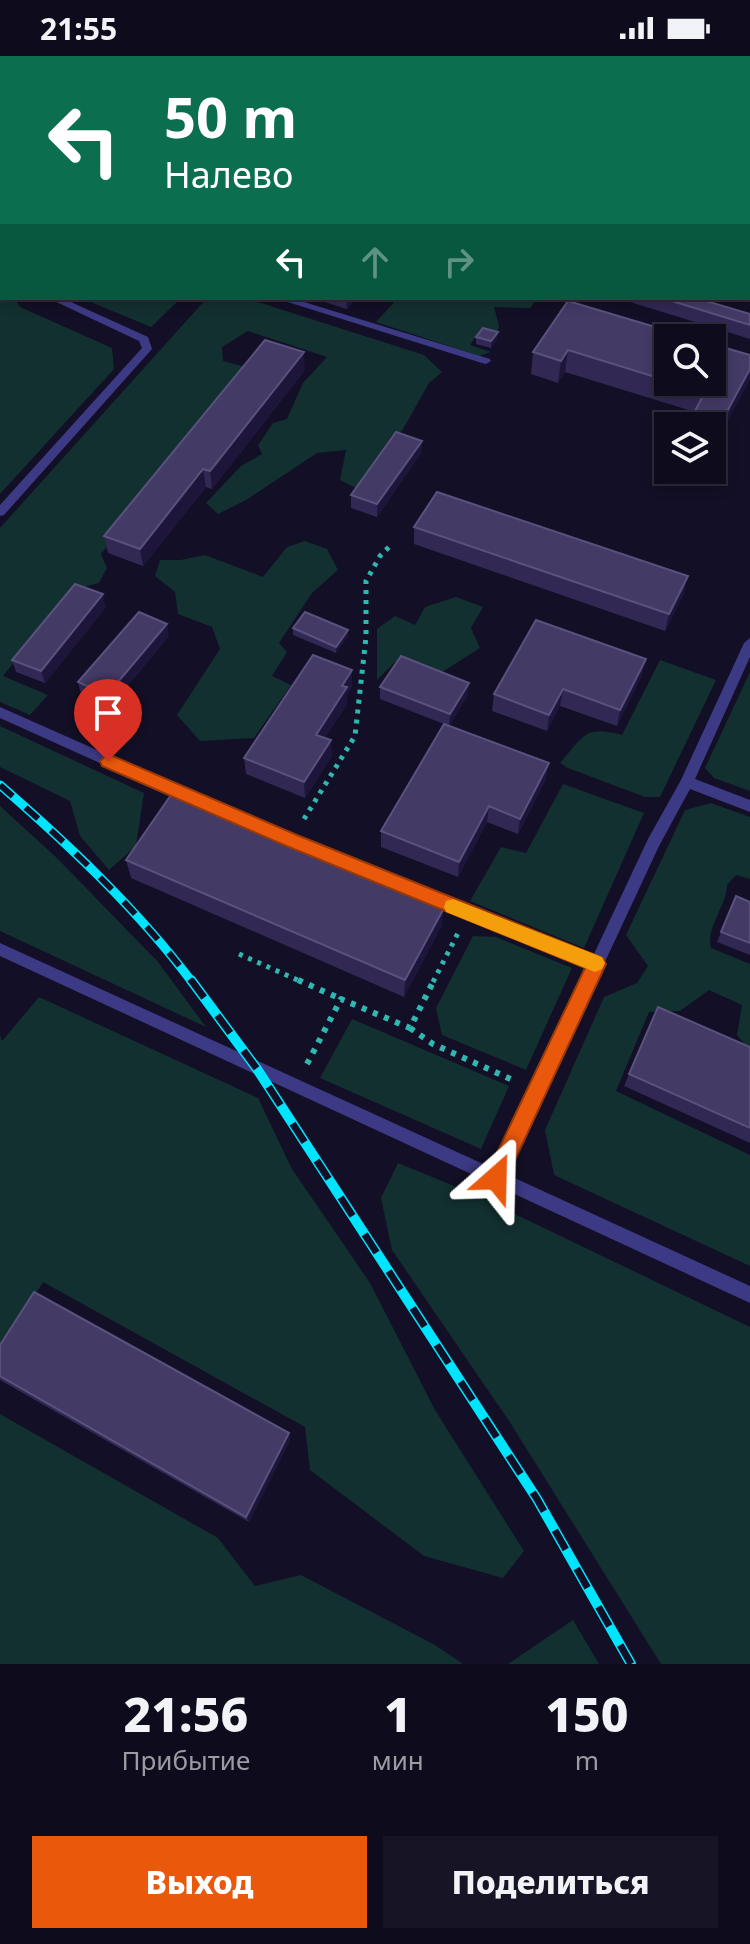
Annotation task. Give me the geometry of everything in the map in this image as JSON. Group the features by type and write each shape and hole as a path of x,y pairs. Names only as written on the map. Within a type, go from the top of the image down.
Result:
{"lane":[{"path":"0,512 147,349 144,339 57,300"},
{"path":"287,300 486,361"},
{"path":"496,1178 653,843 687,782 750,643"},
{"path":"0,712 291,840 596,964"},
{"path":"687,782 750,806"},
{"path":"0,949 750,1295"}],"path":[{"path":"291,840 355,736 366,637 366,581 380,556 393,543"},
{"path":"410,1028 468,913"},
{"path":"239,954 410,1028 433,1044 537,1091"},
{"path":"295,1087 341,999"}],"green space":[{"path":"0,300 16,300 20,307 112,348 114,369 0,494"},
{"path":"86,300 179,300 151,327"},
{"path":"205,300 251,300 424,355 442,372 429,383 402,431 392,435 356,488 340,480 346,450 317,453 246,500 218,514 206,503 241,466 262,454 258,445 273,423 287,419 303,383 327,357 248,331 222,347 223,361 246,367 101,554 107,568 99,583 72,590 3,676 48,695 30,715 0,702 0,528"},
{"path":"396,300 536,300 530,308 494,307 499,326 497,336 480,331 470,345 491,352 479,356 376,322"},
{"path":"305,541 327,549 338,570 312,593 279,643 287,652 272,676 291,685 254,738 200,741 177,715 220,649 212,627 178,614 175,592 155,576 160,560 205,555 263,577 287,547"},
{"path":"456,597 483,607 471,628 480,648 439,674 396,661 377,680 377,629 395,616 415,625 425,607"},
{"path":"660,660 716,680 660,797 645,797 560,763 580,740 592,732 622,735"},
{"path":"750,672 750,791 714,778 705,768"},
{"path":"0,726 144,793 136,846 109,870 80,836 70,801 0,767"},
{"path":"563,784 644,813 584,948 470,901 501,847 526,853"},
{"path":"711,803 750,817 750,879 736,875 727,885 710,940 711,948 750,964 750,1050 737,1035 742,1005 709,990 680,1011 649,1012 616,1091 750,1155 750,1266 554,1175 545,1130 604,997 637,983 648,966 626,935 685,810"},
{"path":"0,806 57,858 158,962 206,1027 0,931"},
{"path":"473,936 496,937 572,968 526,1070 442,1035 436,1008"},
{"path":"39,997 258,1098 292,1169 370,1283 435,1410 524,1551 503,1578 424,1556 310,1470 305,1427 43,1282 0,1350 0,1035 2,1041"},
{"path":"352,1019 509,1086 481,1149 320,1078"},
{"path":"398,1163 469,1192 750,1327 750,1664 661,1664 511,1424 392,1250 381,1198"},
{"path":"0,1414 218,1538 255,1586 301,1575 435,1645 463,1664 0,1664"},
{"path":"573,1620 599,1664 508,1664"}],"building":[{"path":"669,300 703,300 750,314 750,325"},
{"path":"568,301 654,327 654,377 568,350 561,361 533,352"},
{"path":"483,328 498,332 491,341 476,337"},
{"path":"265,340 304,352 210,471 203,469 140,549 104,536"},
{"path":"726,348 750,355 750,369 726,413 695,411 703,396 726,396"},
{"path":"396,432 422,441 377,504 351,495"},
{"path":"437,492 688,576 669,614 414,527"},
{"path":"75,584 103,594 41,671 12,660"},
{"path":"139,612 167,624 107,695 78,682"},
{"path":"305,612 348,630 336,647 293,628"},
{"path":"536,620 646,659 620,710 563,689 549,715 494,694"},
{"path":"313,655 352,670 342,686 347,687 316,735 331,740 304,782 244,758"},
{"path":"401,656 469,683 450,714 380,687"},
{"path":"444,724 549,763 520,819 489,806 459,862 381,831"},
{"path":"171,795 202,807 206,800 232,811 227,818 384,883 388,875 415,886 410,894 444,908 405,980 126,860"},
{"path":"736,896 750,902 750,943 721,932"},
{"path":"658,1007 750,1047 750,1128 629,1074"},
{"path":"34,1292 289,1433 246,1517 0,1376 0,1345"}],"railway":[{"path":"0,785 101,879 192,982"},
{"path":"191,980 257,1069 537,1499 631,1664"}],"slow traffic":[{"path":"453,907 595,963"}],"route":[{"path":"108,761 291,840 596,964 496,1178"}]}
